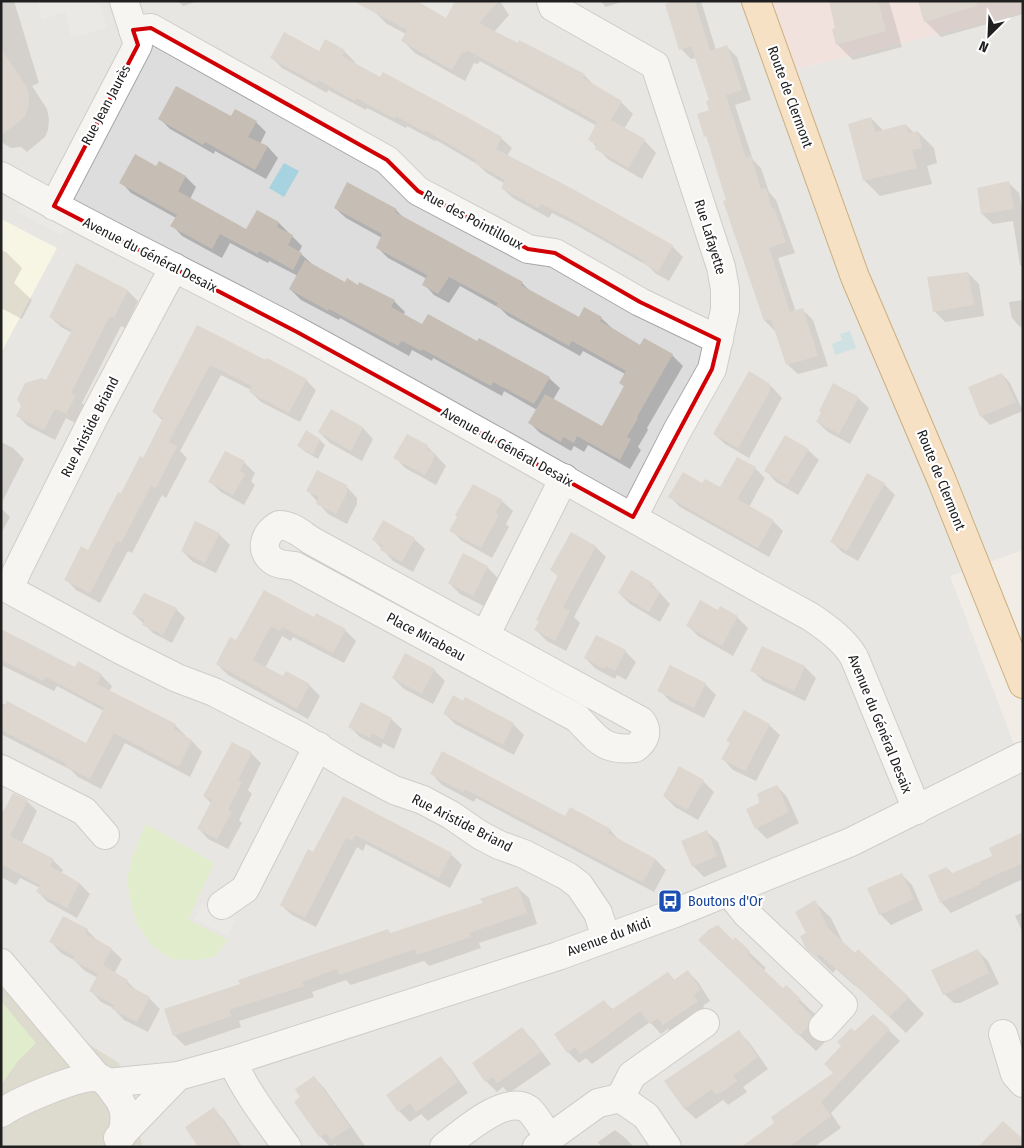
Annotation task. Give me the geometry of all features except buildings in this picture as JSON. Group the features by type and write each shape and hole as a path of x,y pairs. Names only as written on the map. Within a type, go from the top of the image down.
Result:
{"main road":[{"name":"Route de Clermont","path":"756,1 855,277 942,481 1023,684"},
{"name":"Route de Clermont","path":"771,1 855,277"}],"street":[{"name":"Rue Jean Jaurès","path":"54,206 138,45 124,1"},
{"name":"Rue Lafayette","path":"551,1 553,7 655,65 721,267 725,310 712,369 633,518"},
{"name":"Rue des Pointilloux","path":"133,30 151,28 388,160 418,191 528,249 555,253 640,302 719,340"},
{"name":"Avenue du Général Desaix","path":"1,176 54,206 297,332 811,616 828,628 849,648 917,810"},
{"name":"Rue Aristide Briand","path":"174,267 16,570 5,587 121,650 177,678 214,692 318,746 349,766 394,790 423,800 499,845 524,854 567,876 579,885 598,913 606,938"},
{"path":"484,636 564,478"},
{"name":"Place Mirabeau","path":"279,525 287,525 312,541 484,636 641,721 646,732 645,737 634,748 617,749 608,747 577,718 295,566 276,563 268,557 265,550 268,535 279,525"},
{"path":"222,905 245,889 318,746"},
{"name":"Avenue du Midi","path":"1,1113 66,1083 178,1076 232,1061 558,956 730,892 851,842 1023,756"},
{"path":"1,768 84,811 105,834"},
{"path":"730,892 746,913 843,1005 823,1027"},
{"path":"1,963 120,1099 126,1112 125,1123 114,1141"},
{"path":"620,1098 632,1075 705,1023"},
{"path":"1003,1034 1015,1074 1023,1083"},
{"path":"232,1061 257,1106 286,1147"},
{"path":"114,1141 178,1076"},
{"path":"444,1147 496,1109 516,1104 529,1110 543,1142 598,1102 620,1098 646,1116 667,1147"}],"highlighted area":[{"path":"151,28 387,160 418,191 528,249 555,253 640,302 719,340 712,369 633,517 297,332 54,206 138,45 133,30"}],"shaded area":[{"path":"1,1 752,1 778,74 1023,13 1023,550 950,576 1023,768 1023,1147 1,1147"},
{"path":"37,1 99,1 107,28 71,38 65,12 42,20"},
{"path":"752,1 1023,1 1023,13 777,74"},
{"path":"26,197 70,219 62,236 16,211"},
{"path":"1,219 57,248 1,353"},
{"path":"202,904 236,921 228,936 194,919"},
{"path":"1,967 80,1039 119,1063 143,1147 1,1147"}],"green space":[{"path":"146,824 214,863 188,920 228,940 214,957 196,960 171,959 151,945 137,924 127,881 131,860"},
{"path":"1,1001 36,1043 18,1061 1,1085"}],"water":[{"path":"284,163 299,171 284,197 269,188"},
{"path":"850,331 856,348 835,355 832,344 842,340 840,334"}],"place":[{"name":"Boutons d'Or","path":"670,901"}]}
